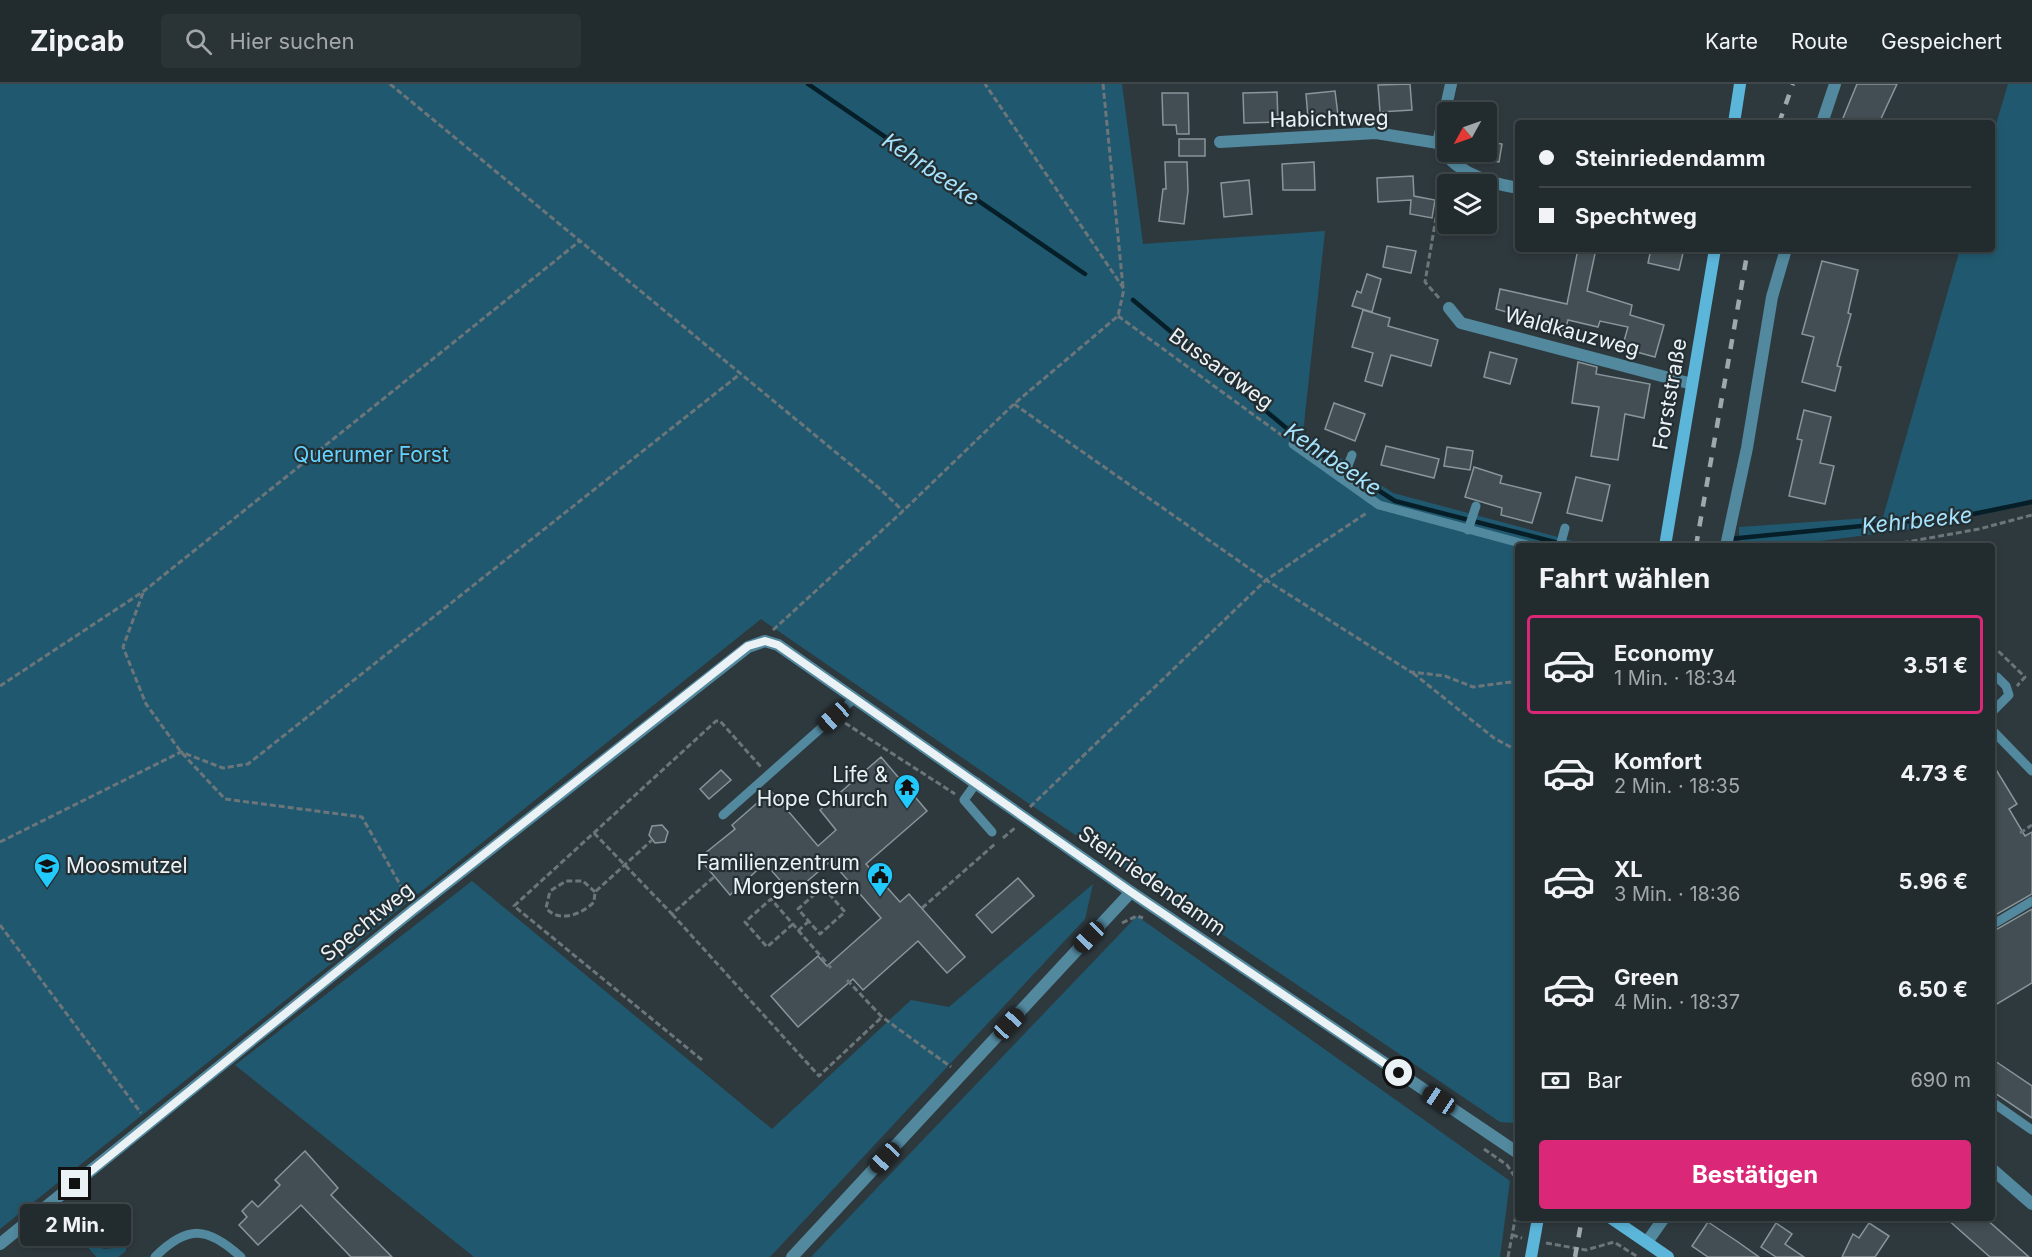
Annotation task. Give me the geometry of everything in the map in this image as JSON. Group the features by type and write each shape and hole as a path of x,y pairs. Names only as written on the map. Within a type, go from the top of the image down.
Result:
{"main road":[{"path":"1734,120 1740,84"},
{"name":"Forststraße","path":"1666,543 1714,252"},
{"path":"1531,1257 1537,1221"},
{"path":"1615,1221 1652,1250 1668,1257"}],"street":[{"path":"1447,102 1451,84"},
{"path":"1823,120 1835,84"},
{"name":"Habichtweg","path":"1220,142 1376,133 1437,143"},
{"path":"1452,162 1492,184 1515,188"},
{"path":"1727,543 1746,448 1772,297 1785,252"},
{"name":"Waldkauzweg","path":"1449,308 1461,323 1692,384"},
{"name":"Steinriedendamm","path":"765,641 778,645 977,782 1131,892 1515,1151"},
{"name":"Spechtweg","path":"0,1244 413,910 748,646 765,641"},
{"path":"792,1257 1131,892"},
{"path":"1995,1172 2032,1204"},
{"path":"1652,1250 1663,1221"}],"lane":[{"path":"1293,444 1379,505 1519,543"},
{"path":"1343,478 1352,456"},
{"path":"1468,530 1476,506"},
{"path":"1561,543 1565,528"},
{"path":"1995,709 2009,695 2006,686 1997,677"},
{"path":"723,815 855,698"},
{"path":"1995,733 2032,771"},
{"path":"977,782 964,800 992,832"},
{"path":"1995,924 2032,901"},
{"path":"1995,1104 2032,1130"},
{"path":"155,1257 177,1239 200,1233 214,1235 241,1257"}],"path":[{"path":"390,84 581,240 903,511"},
{"path":"985,84 1124,289"},
{"path":"765,641 777,625 903,511 1014,405 1118,316 1124,289 1103,84"},
{"path":"1445,162 1425,282 1449,308"},
{"path":"0,686 144,591 581,240"},
{"name":"Bussardweg","path":"1118,316 1293,444"},
{"path":"0,842 181,752 224,768 248,764 740,374"},
{"path":"1014,405 1266,580 1411,672 1494,738 1515,749"},
{"path":"922,908 1015,828 1024,815 1266,580 1379,505"},
{"path":"1902,543 1979,529 2032,515"},
{"path":"144,591 123,647 146,704 181,752 225,799 362,817 413,910"},
{"path":"1995,648 2025,677 2009,695"},
{"path":"1411,672 1445,676 1473,687 1515,681"},
{"path":"834,717 964,800"},
{"path":"702,1060 514,906 716,722 720,721 768,776"},
{"path":"2020,833 2032,825"},
{"path":"593,832 672,914 819,1076 882,1017"},
{"path":"595,892 583,881 566,882 550,891 546,908 554,916 566,917 590,906 594,902 595,892 652,840"},
{"path":"672,914 714,877"},
{"path":"823,886 845,912 820,934 809,921 798,909 823,886"},
{"path":"793,924 767,947 745,922 771,899 793,924 798,931 831,968"},
{"path":"1116,926 1137,916 1145,919"},
{"path":"798,931 809,921"},
{"path":"0,925 149,1124"},
{"path":"847,980 882,1017 962,1075"},
{"path":"1478,1145 1507,1165 1515,1174"},
{"path":"1508,1257 1515,1206"},
{"path":"1512,1235 1586,1250 1614,1242 1638,1257"}],"green space":[{"name":"Querumer Forst","path":"0,84 1122,84 1143,244 1325,231 1303,433 1393,493 1581,543 1515,543 1514,1123 1500,1122 1031,805 761,619 0,1229"},
{"path":"2008,84 2032,84 2032,499 1921,528 1805,543 1739,543 1739,527 1883,517 1959,252 1995,252 1995,128"},
{"path":"472,881 772,1129 911,1000 949,1007 1093,884 1085,919 770,1257 474,1257 235,1065"},
{"path":"1137,916 1510,1181 1500,1257 811,1257"},
{"path":"111,1208 118,1225 111,1226 103,1217 96,1219 93,1228 96,1244 104,1249 114,1248 119,1240 118,1231 124,1230 131,1237 126,1239 126,1251 118,1257 97,1257 85,1242 82,1216 84,1210"}],"building":[{"path":"1410,84 1412,110 1380,112 1378,85"},
{"path":"1857,84 1897,84 1880,120 1842,120"},
{"path":"1335,91 1338,115 1308,118 1306,94"},
{"path":"1277,92 1278,122 1244,123 1243,93"},
{"path":"1162,93 1188,93 1189,134 1177,134 1176,125 1163,125"},
{"path":"1179,139 1205,139 1205,156 1179,156"},
{"path":"1497,143 1502,144 1499,162 1497,162"},
{"path":"1165,162 1187,162 1188,191 1184,224 1159,221 1163,189 1166,189"},
{"path":"1314,162 1315,190 1283,190 1282,164"},
{"path":"1413,176 1414,196 1435,200 1432,218 1410,214 1411,200 1378,202 1377,178"},
{"path":"1249,180 1252,214 1224,217 1221,183"},
{"path":"1387,246 1416,251 1411,273 1383,267"},
{"path":"1577,252 1595,252 1587,291 1632,305 1630,315 1664,325 1655,357 1622,348 1628,327 1600,321 1598,327 1568,320 1565,330 1509,317 1510,313 1496,309 1500,289 1567,304"},
{"path":"1650,252 1683,252 1679,270 1648,263"},
{"path":"1822,261 1858,270 1848,313 1851,314 1837,366 1841,367 1835,391 1802,382 1814,337 1802,334"},
{"path":"1367,274 1381,279 1372,312 1352,306 1357,291 1361,293"},
{"path":"1363,310 1390,318 1388,326 1438,340 1431,366 1391,355 1382,386 1365,381 1373,353 1352,347"},
{"path":"1490,352 1517,359 1510,384 1484,377"},
{"path":"1578,362 1597,367 1596,374 1650,384 1644,418 1625,414 1618,460 1591,456 1599,407 1572,403"},
{"path":"1334,403 1365,414 1355,441 1325,429"},
{"path":"1804,410 1831,417 1820,463 1834,466 1825,504 1789,496 1802,440 1797,439"},
{"path":"1386,446 1439,459 1434,478 1381,465"},
{"path":"1447,447 1473,451 1470,470 1444,466"},
{"path":"1474,467 1502,476 1500,483 1541,493 1532,523 1501,515 1502,508 1465,497"},
{"path":"1576,477 1610,485 1602,521 1567,513"},
{"path":"881,757 927,811 866,864 900,902 909,894 965,957 947,973 918,941 863,990 853,979 798,1027 771,996 818,956 827,966 881,918 831,861 792,894 765,863 730,895 699,858 735,829 732,825 771,791 818,846 836,830 820,810"},
{"path":"1995,768 2017,804 2009,809 2025,836 2032,832 2032,894 1995,915"},
{"path":"721,770 731,780 709,799 700,789"},
{"path":"662,825 668,832 665,842 655,843 649,835 652,826"},
{"path":"1018,878 1034,896 992,933 976,915"},
{"path":"2032,909 2032,983 1995,1005 1995,930"},
{"path":"1995,1061 2032,1086 2032,1118 1995,1093"},
{"path":"305,1151 338,1188 331,1195 392,1257 351,1257 301,1205 258,1245 239,1225 247,1217 242,1211 252,1201 258,1207 280,1185 275,1180"},
{"path":"1949,1221 1988,1221 2029,1257 1990,1257"},
{"path":"1708,1222 1759,1257 1708,1257 1692,1246"},
{"path":"1776,1223 1792,1234 1785,1244 1804,1257 1776,1257 1761,1247"},
{"path":"1869,1223 1889,1236 1875,1257 1842,1257 1853,1234 1859,1238"}],"waterway":[{"name":"Kehrbeeke","path":"808,84 1085,274"},
{"name":"Kehrbeeke","path":"1133,300 1303,442 1395,501 1558,543"},
{"name":"Kehrbeeke","path":"1729,539 1963,516 2032,502"}],"railway":[{"path":"1780,120 1793,84"},
{"path":"1697,543 1747,252"},
{"path":"1575,1257 1581,1221"}],"place":[{"name":"Life & Hope Church","path":"907,810"},
{"name":"Moosmutzel","path":"47,889"},
{"name":"Familienzentrum Morgenstern","path":"880,898"}],"route":[{"path":"75,1184 413,910 748,646 765,641 778,645 1131,892 1399,1073"}]}
